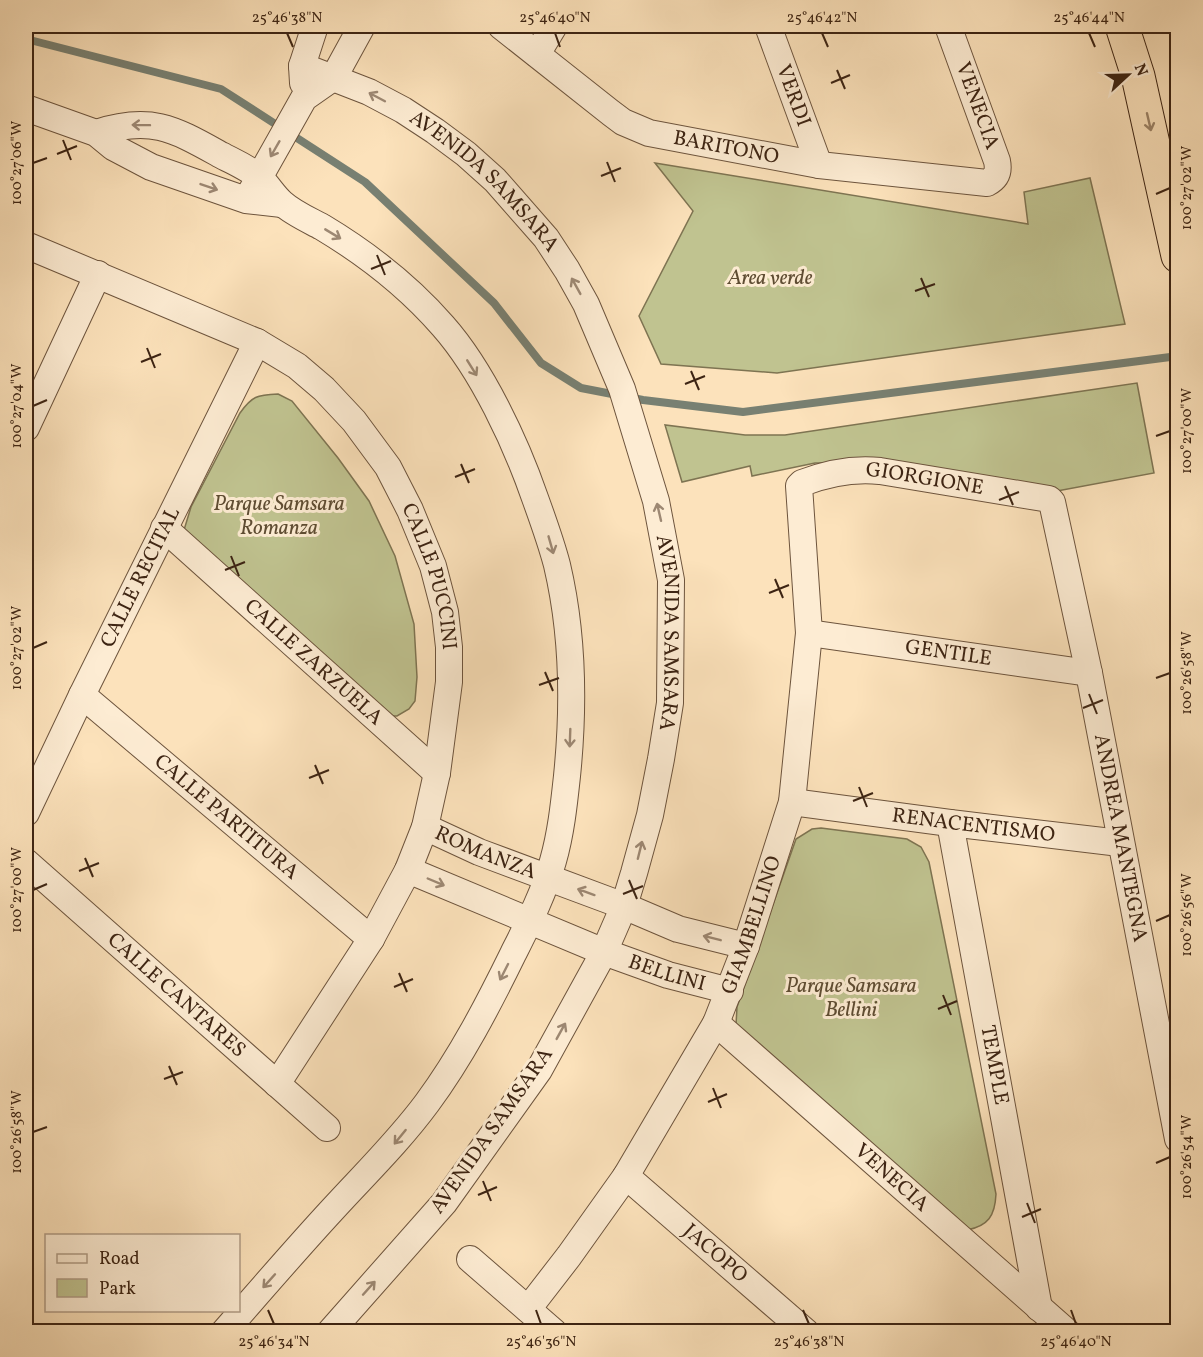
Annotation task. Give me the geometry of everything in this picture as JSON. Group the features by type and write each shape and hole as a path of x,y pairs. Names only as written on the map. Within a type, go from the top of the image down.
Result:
{"highway":[{"path":"1122,26 1138,76 1178,256"}],"street":[{"path":"304,98 302,66 315,26"},
{"path":"246,200 304,98 334,77 362,26"},
{"name":"BARITONO","path":"501,26 611,113 636,128 819,165 987,183"},
{"path":"537,54 554,26"},
{"name":"VERDI","path":"768,26 819,165"},
{"name":"VENECIA","path":"948,26 997,161 996,176 987,183"},
{"name":"AVENIDA SAMSARA","path":"302,66 369,92 435,131 488,173 546,238 586,304 622,389 656,501 671,579 670,703 661,759 650,815 624,906 604,952 540,1070 444,1203 330,1332"},
{"path":"26,108 96,133 113,147 151,168 246,200 282,204"},
{"path":"96,133 118,126 141,124 164,127 185,135 259,177 282,204 339,237 378,265 416,297 445,328 489,396 512,439 531,484 557,566 563,596 571,707 564,804 555,855 548,879 530,920 480,1019 427,1102 394,1144 224,1332"},
{"name":"CALLE PUCCINI","path":"26,245 257,342 297,366 324,389 354,421 388,467 410,510 433,566 445,612 449,647 448,682 437,773 425,827 408,870 371,939 277,1084"},
{"path":"26,428 98,274"},
{"name":"CALLE RECITAL","path":"26,813 257,342"},
{"name":"GIORGIONE","path":"799,486 801,483 836,471 866,470 1049,499 1052,502"},
{"name":"GIAMBELLINO","path":"528,1309 583,1238 626,1176 716,1023 746,946 792,802 809,633 799,486"},
{"name":"ANDREA MANTEGNA","path":"1052,502 1089,673 1178,1139"},
{"name":"CALLE ZARZUELA","path":"165,528 437,773"},
{"name":"GENTILE","path":"809,633 1089,673"},
{"name":"CALLE PARTITURA","path":"82,695 371,939"},
{"name":"RENACENTISMO","path":"792,802 1120,843"},
{"name":"TEMPLE","path":"950,823 1038,1308"},
{"name":"ROMANZA","path":"425,827 471,849 624,906"},
{"name":"CALLE CANTARES","path":"26,862 327,1128"},
{"path":"408,870 530,920"},
{"path":"624,906 678,929 746,946"},
{"name":"BELLINI","path":"530,920 604,952 668,975 730,991"},
{"name":"VENECIA","path":"716,1023 1067,1332"},
{"name":"JACOPO","path":"626,1176 806,1332"},
{"path":"470,1259 554,1332"}],"green space":[{"name":"Area verde","path":"655,163 1028,224 1024,192 1090,178 1125,324 777,373 661,364 639,316 693,211"},
{"path":"1137,383 1154,473 1057,491 835,463 815,463 752,476 750,466 682,482 665,425 745,435 785,435"},
{"name":"Parque Samsara Romanza","path":"278,394 292,401 338,458 369,501 395,556 414,624 417,677 415,701 409,709 397,716 386,716 184,530 191,507 240,413 248,403 256,398"},
{"name":"Parque Samsara Bellini","path":"821,828 907,839 921,847 929,862 996,1194 992,1214 980,1226 967,1230 736,1025 737,1007 796,839 812,829"}],"waterway":[{"path":"26,39 221,89 365,182 494,303 541,363 581,388 643,400 743,412 1178,356"}]}
